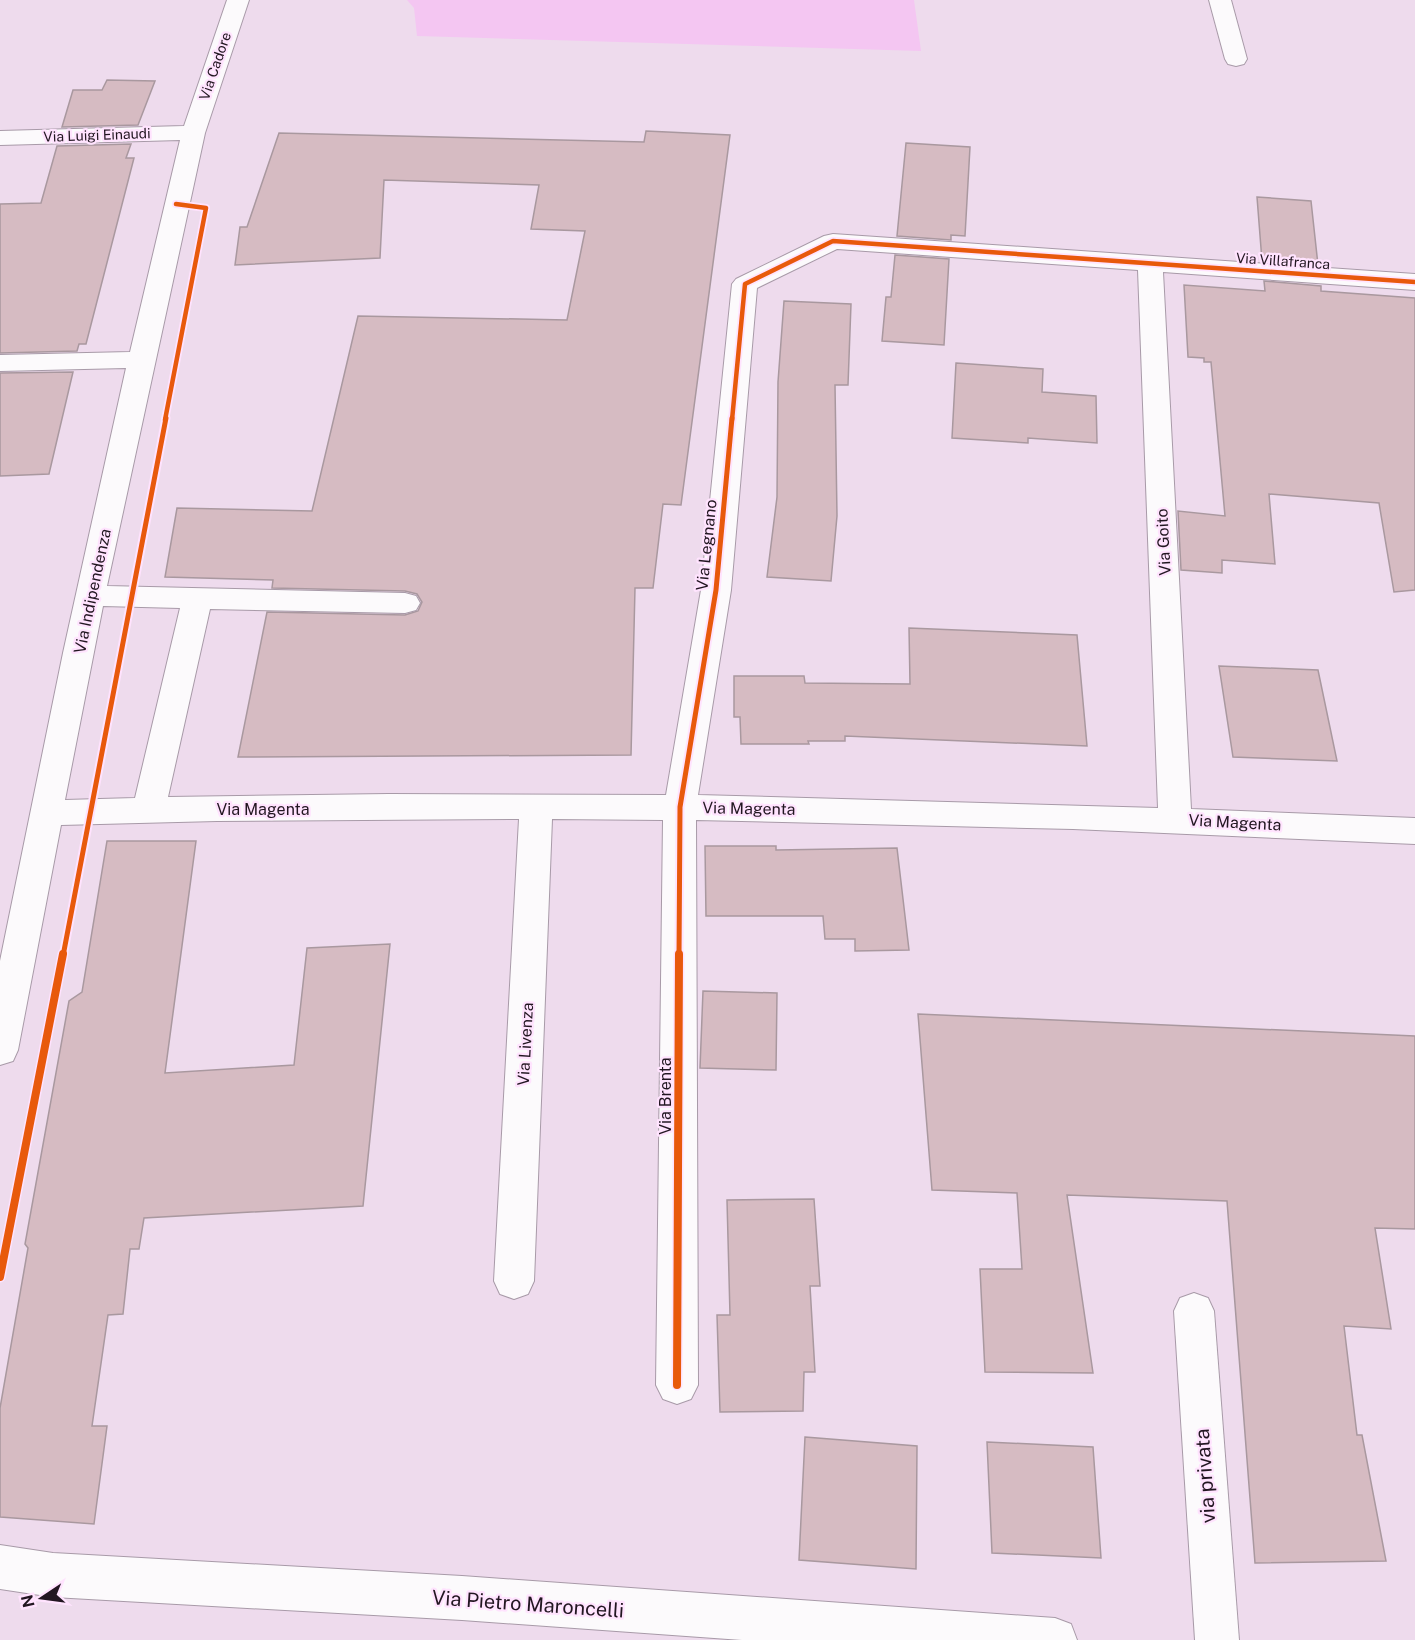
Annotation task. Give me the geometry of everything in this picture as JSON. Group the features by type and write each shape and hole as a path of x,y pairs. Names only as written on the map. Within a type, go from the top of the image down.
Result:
{"street":[{"name":"Via Cadore","path":"193,133 238,0"},
{"path":"1220,0 1236,59"},
{"name":"Via Luigi Einaudi","path":"0,138 193,133"},
{"name":"Via Indipendenza","path":"0,1050 90,597 193,133"},
{"name":"Via Villafranca","path":"745,284 833,241 1415,282"},
{"name":"Via Goito","path":"1150,264 1175,819"},
{"name":"Via Legnano","path":"680,807 716,590 745,284"},
{"path":"0,363 141,360"},
{"path":"90,597 405,603"},
{"path":"148,810 197,599"},
{"name":"Via Livenza","path":"514,1281 536,807"},
{"name":"Via Magenta","path":"46,813 148,810 680,807 1175,819 1415,831"},
{"name":"Via Brenta","path":"677,1385 680,807"},
{"name":"via privata","path":"1194,1311 1217,1640"},
{"name":"Via Pietro Maroncelli","path":"0,1567 53,1575 462,1598 846,1633 1055,1640"}],"shaded area":[{"path":"407,0 914,0 921,51 417,36 414,8"}],"building":[{"path":"107,80 155,81 138,125 62,127 73,90 102,90"},
{"path":"646,131 730,135 681,505 663,504 653,588 635,588 631,755 238,757 267,612 405,615 418,611 422,602 417,594 405,591 272,588 273,580 165,577 177,508 312,511 358,316 567,320 585,231 531,229 539,185 384,180 380,258 235,265 240,227 247,227 279,133 644,142"},
{"path":"906,143 970,147 965,236 951,235 951,240 897,236"},
{"path":"131,144 126,158 134,158 86,344 79,344 77,351 0,353 0,204 41,203 57,146"},
{"path":"1257,197 1311,201 1318,265 1262,261"},
{"path":"895,255 949,259 944,345 882,341 886,297 891,297"},
{"path":"1264,281 1321,286 1321,291 1415,298 1415,590 1394,592 1379,503 1269,494 1275,564 1222,560 1222,573 1181,570 1178,511 1225,516 1211,362 1204,362 1204,358 1188,357 1184,285 1265,291"},
{"path":"784,301 851,304 848,385 835,385 837,516 831,581 767,577 777,497 778,382"},
{"path":"956,363 1043,369 1042,392 1096,396 1097,443 1028,438 1028,443 952,438"},
{"path":"73,372 49,474 0,476 0,373"},
{"path":"909,628 1077,635 1087,746 845,736 845,741 808,741 809,744 741,744 740,717 734,717 734,676 804,676 805,683 910,684"},
{"path":"1219,666 1318,670 1337,761 1233,757"},
{"path":"107,841 196,841 165,1073 294,1065 307,948 390,944 363,1206 144,1218 139,1249 130,1249 123,1314 108,1315 92,1426 107,1426 94,1524 0,1517 0,1408 28,1248 25,1244 69,1001 82,992"},
{"path":"705,846 776,846 776,850 897,848 909,950 855,951 855,939 825,939 823,916 706,916"},
{"path":"703,991 777,993 776,1070 700,1068"},
{"path":"918,1014 1415,1036 1415,1229 1375,1228 1391,1329 1344,1326 1357,1435 1362,1435 1386,1561 1255,1563 1227,1201 1067,1195 1093,1373 985,1372 980,1269 1022,1269 1017,1193 932,1190"},
{"path":"814,1199 820,1286 810,1286 815,1372 804,1372 803,1411 720,1412 717,1315 730,1315 727,1200"},
{"path":"805,1437 917,1446 916,1569 799,1560"},
{"path":"987,1442 1093,1447 1101,1558 992,1553"}],"cycle path":[{"path":"0,1277 206,208 176,204"},
{"path":"677,1385 680,807 716,590 745,284 833,241 1415,282"}]}
